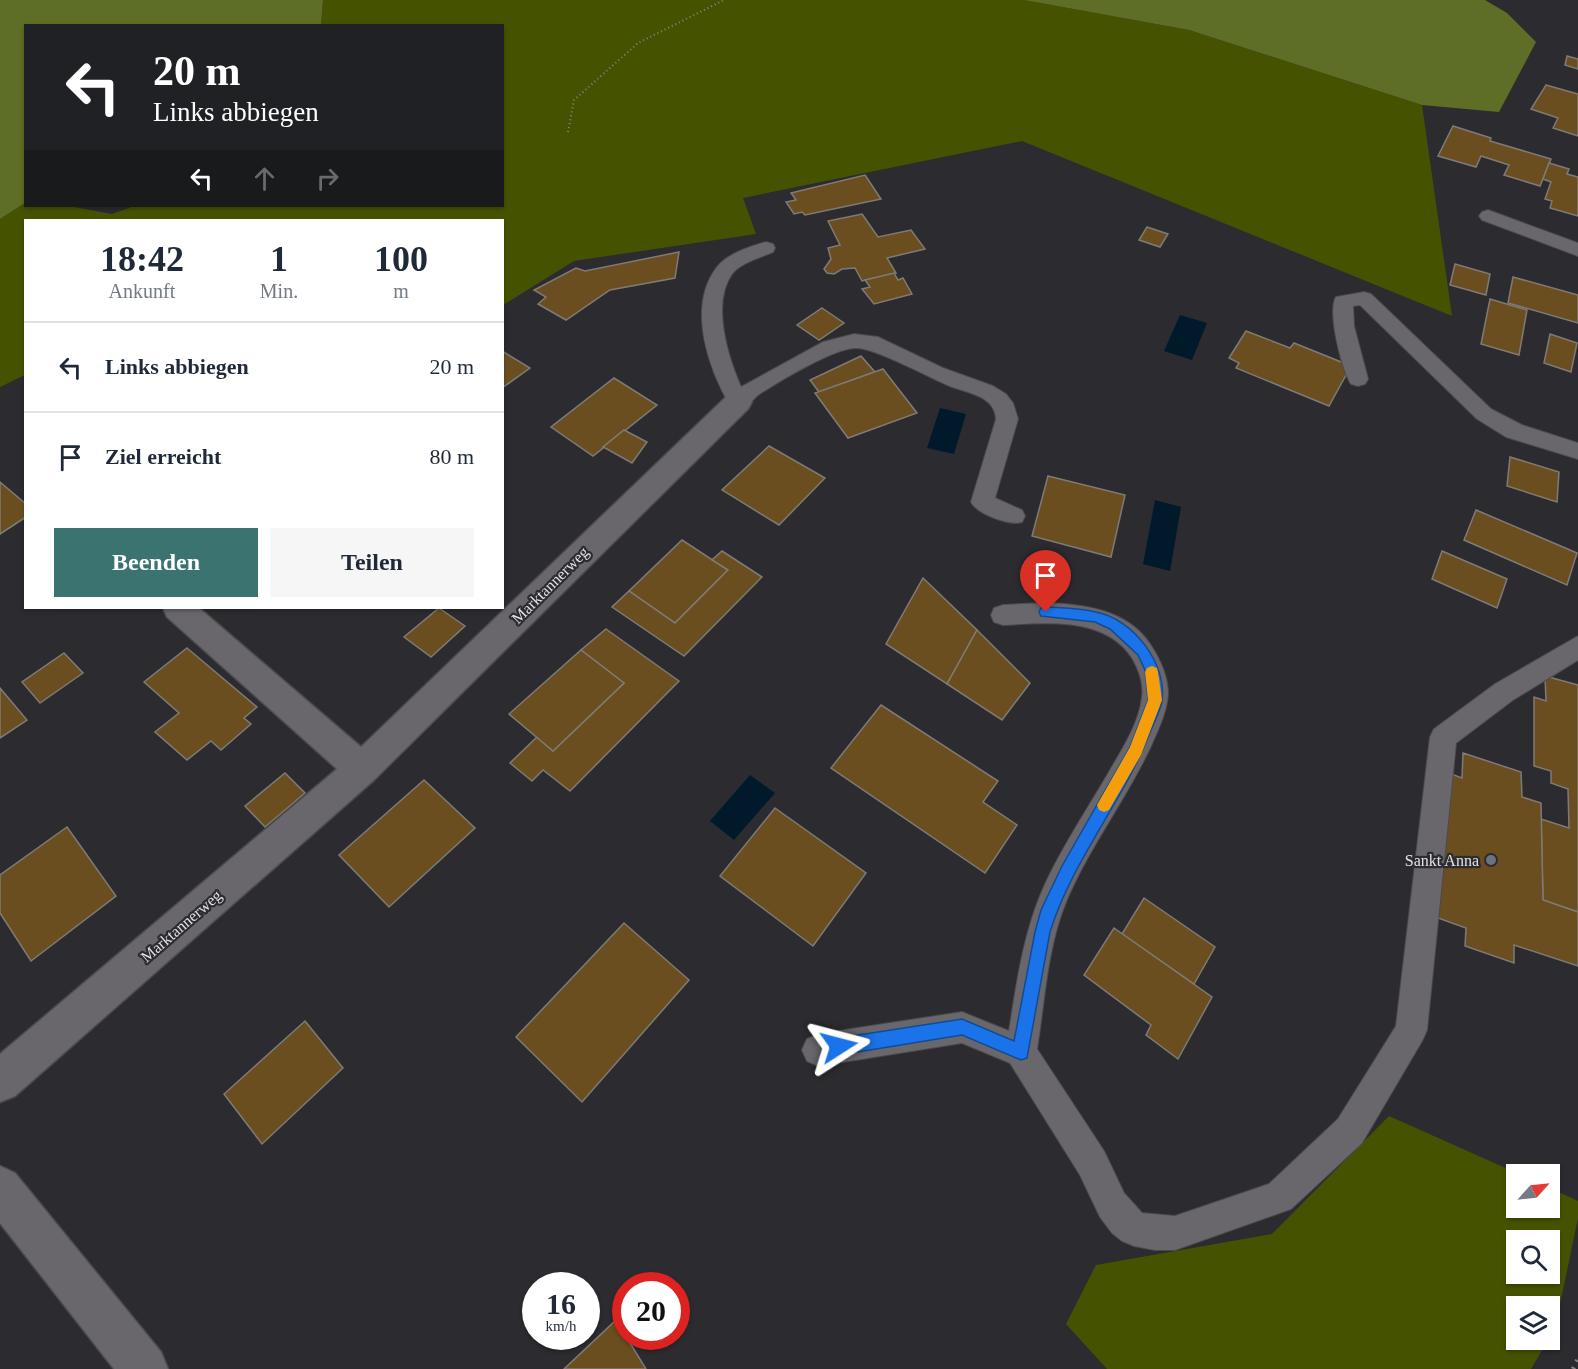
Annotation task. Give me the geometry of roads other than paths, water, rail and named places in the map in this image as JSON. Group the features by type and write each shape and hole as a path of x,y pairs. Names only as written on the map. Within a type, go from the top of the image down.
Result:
{"street":[{"name":"Marktannerweg","path":"0,1081 362,769 738,402"},
{"path":"179,609 362,769"},
{"path":"0,1188 144,1369"}],"lane":[{"path":"1488,216 1578,250"},
{"path":"766,248 724,271 717,286 711,311 714,339 726,378 738,402 751,389 830,347 844,342 871,342 936,373 986,391 999,399 1006,408 1007,419 982,502 1014,516"},
{"path":"1359,379 1344,326 1343,302 1364,298 1484,414 1514,431 1578,450"},
{"path":"1003,615 1056,613 1096,617 1114,625 1143,651 1152,670 1155,700 1136,750 1068,871 1049,910 1042,932 1021,1052"},
{"path":"818,1050 962,1027 1021,1052 1079,1140 1112,1205 1124,1221 1134,1229 1155,1233 1175,1233 1280,1197 1350,1131 1411,1030 1443,737 1504,692 1578,647"}],"water":[{"path":"1180,315 1207,323 1192,360 1164,351"},
{"path":"940,408 966,414 954,454 927,448"},
{"path":"1155,500 1181,507 1170,571 1143,564"},
{"path":"750,775 775,793 734,840 710,821"}],"place":[{"name":"Sankt Anna","path":"1491,860"}]}
